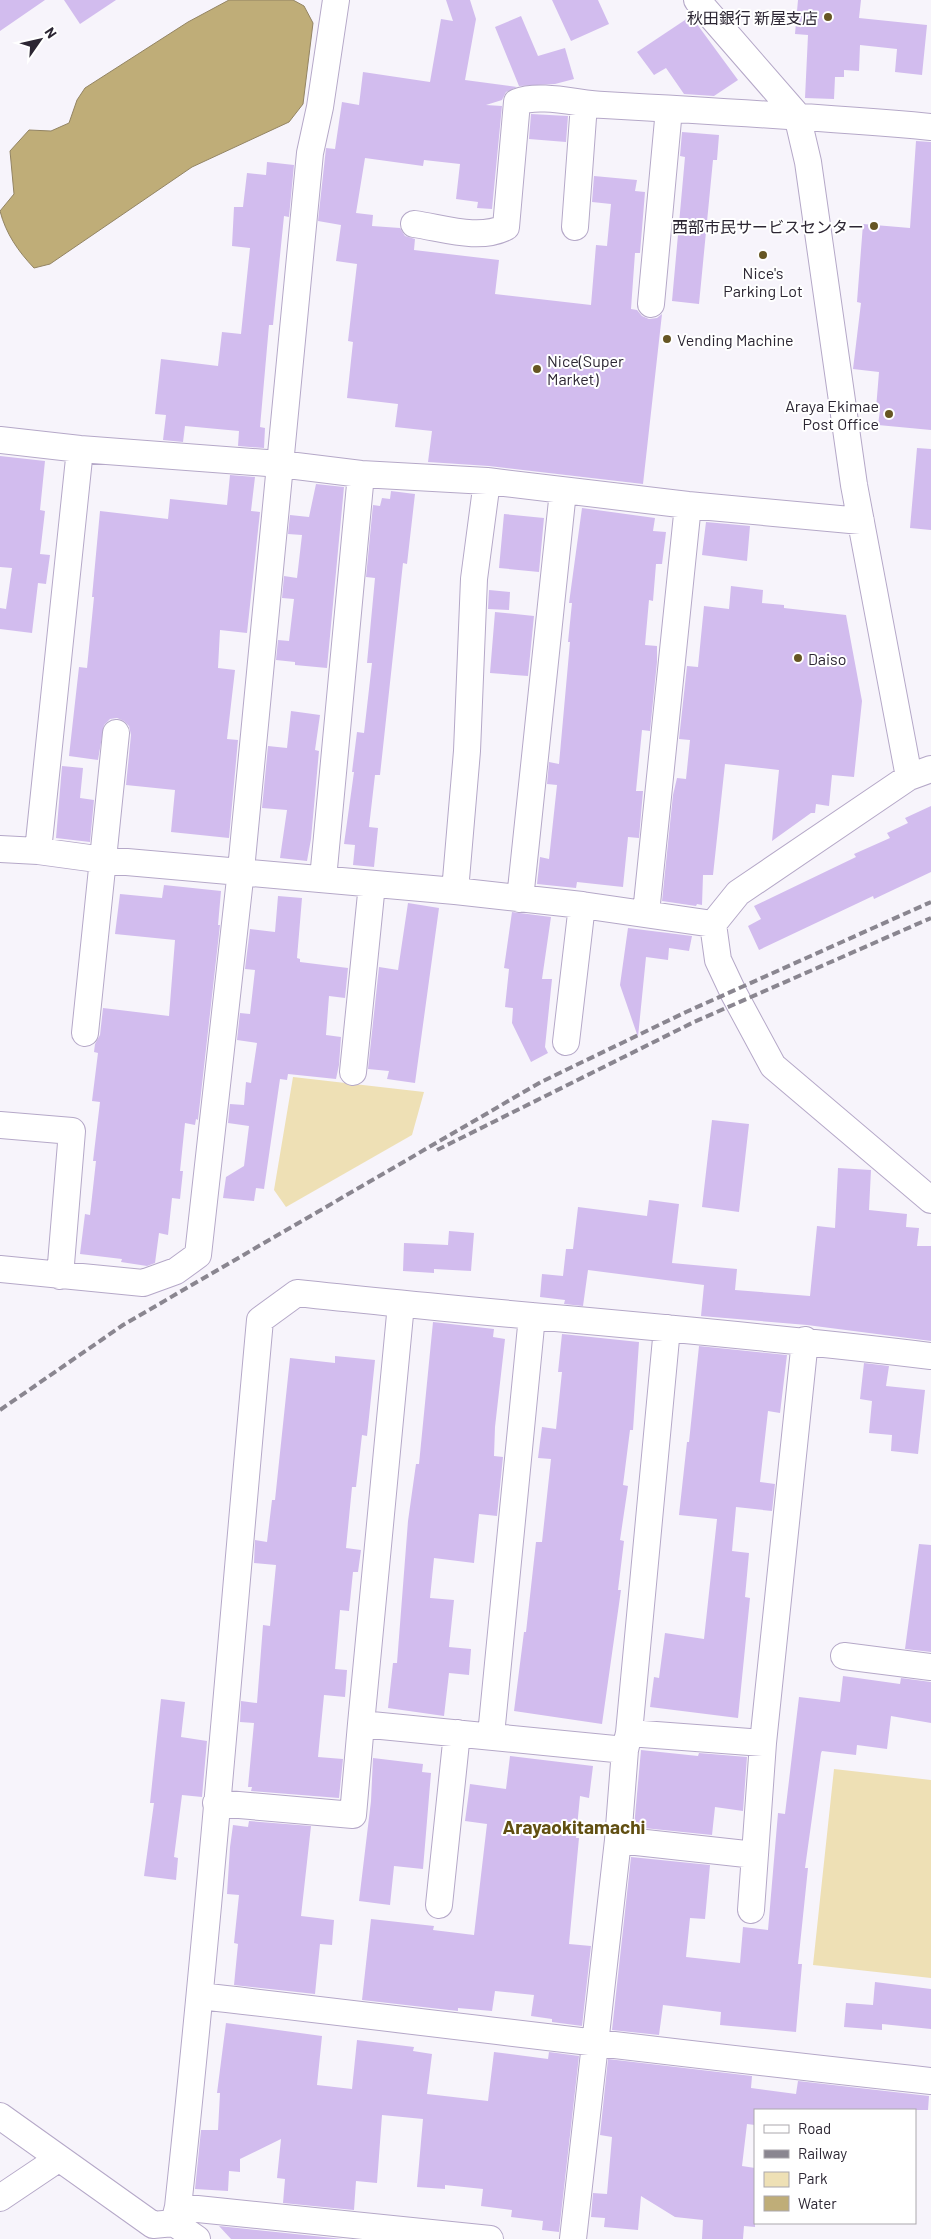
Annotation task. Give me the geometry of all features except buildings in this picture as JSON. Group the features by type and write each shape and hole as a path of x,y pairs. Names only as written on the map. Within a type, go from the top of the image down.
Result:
{"street":[{"path":"0,1269 143,1283 176,1270 198,1255 241,870 310,153 320,107 336,0"},
{"path":"697,0 797,115 808,162 861,521 920,773 738,893 712,924 718,960 738,1002 774,1066 931,1200"},
{"path":"414,224 483,234 495,232 506,226 517,102 529,98 584,104 797,115 931,127"},
{"path":"575,227 584,104"},
{"path":"651,304 669,109"},
{"path":"0,440 80,449 280,464 361,474 487,481 688,505 861,521"},
{"path":"38,851 80,449"},
{"path":"323,879 361,474"},
{"path":"455,891 467,751 474,579 487,481"},
{"path":"520,899 563,491"},
{"path":"646,913 688,505"},
{"path":"85,1033 116,733"},
{"path":"0,849 38,851 104,860 241,870 582,904 712,924"},
{"path":"353,1072 372,884"},
{"path":"566,1042 582,904"},
{"path":"0,1125 72,1131 60,1276"},
{"path":"197,2239 176,2215 200,1996 260,1320 298,1292 401,1304 805,1340 931,1356"},
{"path":"216,1802 353,1815 401,1304"},
{"path":"492,1735 532,1316"},
{"path":"573,2239 618,1840 667,1328"},
{"path":"751,1910 763,1743 805,1340"},
{"path":"844,1656 931,1667"},
{"path":"361,1724 492,1735 627,1741 763,1743"},
{"path":"439,1905 458,1732"},
{"path":"618,1840 755,1855"},
{"path":"200,1996 594,2042 702,2057 931,2081"},
{"path":"0,2116 153,2225 176,2215 490,2239"},
{"path":"0,2198 58,2159"}],"green space":[{"path":"293,1077 424,1092 412,1135 286,1207 274,1190"},
{"path":"834,1769 931,1780 931,1978 813,1965"}],"water":[{"path":"229,0 293,0 304,6 313,23 303,104 289,122 192,167 50,264 34,268 13,242 0,211 14,194 10,151 29,130 51,131 69,123 77,100 85,88 188,22"}],"railway":[{"path":"0,1410 123,1325 541,1082 686,1012 931,902"},
{"path":"437,1150 694,1022 931,918"}],"place":[{"name":"秋田銀行 新屋支店","path":"828,17"},
{"name":"西部市民サービスセンター","path":"874,226"},
{"name":"Nice's Parking Lot","path":"763,255"},
{"name":"Vending Machine","path":"667,339"},
{"name":"Nice(Super Market)","path":"537,369"},
{"name":"Araya Ekimae Post Office","path":"889,414"},
{"name":"Daiso","path":"798,658"}],"district":[{"name":"Arayaokitamachi","path":"574,1826"}]}
